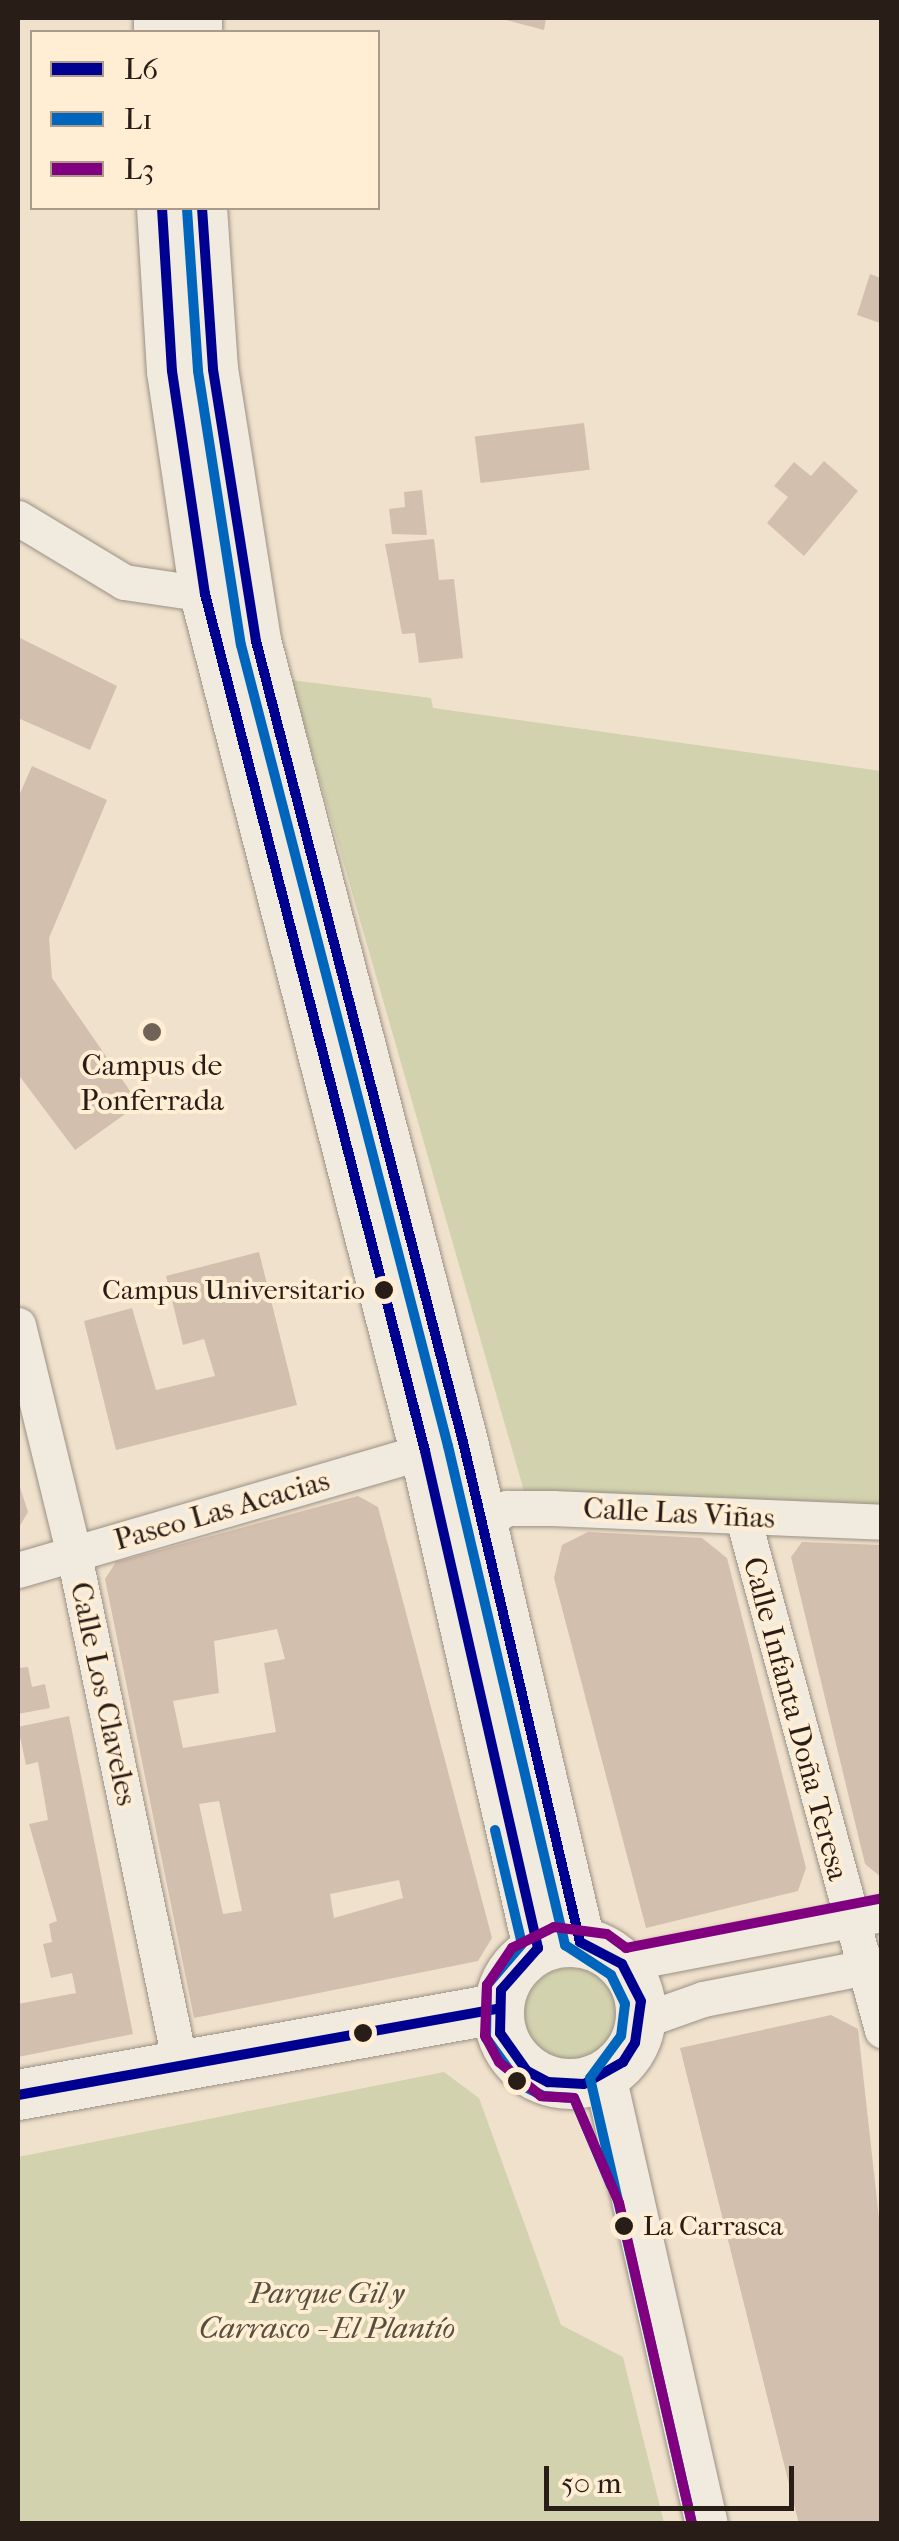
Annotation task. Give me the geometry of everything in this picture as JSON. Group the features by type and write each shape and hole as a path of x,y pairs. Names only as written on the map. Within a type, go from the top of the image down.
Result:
{"main road":[{"path":"162,210 172,371 425,1451 580,1951 634,1981 641,2022 629,2052 595,2080 548,2082 527,2071 500,2033 498,2010 510,1974 580,1951"},
{"path":"202,210 225,590 482,1524 580,1951"},
{"path":"18,2094 498,2010"}],"street":[{"path":"18,518 124,582 225,590"},
{"name":"Calle Los Claveles","path":"18,1325 74,1555 180,2064"},
{"name":"Paseo Las Acacias","path":"18,1570 425,1451"},
{"name":"Calle Las Viñas","path":"482,1524 507,1508 882,1522"},
{"name":"Calle Infanta Doña Teresa","path":"743,1518 865,1917 882,2030"},
{"path":"580,1951 865,1917"},
{"path":"641,2022 703,1999 871,1965"},
{"path":"595,2080 633,2198 706,2524"}],"green space":[{"path":"291,680 431,698 433,708 881,771 881,1509 526,1498"},
{"path":"571,1968 589,1971 604,1982 615,1997 615,2033 604,2048 589,2059 571,2062 553,2059 538,2048 527,2033 524,2015 527,1997 538,1982 553,1971"},
{"name":"Parque Gil y Carrasco - El Plantío","path":"444,2072 479,2098 561,2325 623,2357 664,2523 18,2523 18,2157"}],"building":[{"path":"499,18 546,18 544,30"},
{"path":"870,274 881,278 880,323 857,315"},
{"path":"584,423 590,470 481,483 475,436"},
{"path":"824,461 858,491 804,556 767,523 788,497 774,486 794,462 811,476"},
{"path":"422,490 427,535 392,534 389,509 405,507 404,492"},
{"path":"434,539 439,580 454,579 463,658 419,663 415,633 402,634 385,544"},
{"path":"18,637 117,686 90,750 18,718"},
{"path":"32,766 107,800 49,938 52,978 139,1104 75,1150 18,1074 18,798"},
{"path":"259,1252 297,1405 116,1450 84,1321 132,1308 156,1390 215,1376 204,1339 183,1345 166,1276"},
{"path":"18,1481 28,1512 18,1529"},
{"path":"358,1496 378,1507 492,1938 478,1961 194,2018 105,1579 116,1562","holes":["277,1629 285,1659 264,1663 276,1732 183,1748 173,1701 219,1693 214,1641","219,1801 242,1911 223,1914 199,1804","399,1880 403,1898 334,1918 330,1894"]},
{"path":"588,1532 702,1538 727,1558 806,1868 798,1891 646,1928 554,1578 562,1545"},
{"path":"802,1542 881,1545 881,1877 865,1864 791,1557"},
{"path":"28,1667 32,1687 45,1684 50,1708 18,1714 18,1668"},
{"path":"69,1716 133,2034 18,2057 18,2004 76,1993 72,1973 51,1978 43,1944 52,1942 49,1924 57,1921 29,1824 48,1820 38,1762 26,1765 18,1727"},
{"path":"831,2015 858,2029 881,2236 881,2524 799,2524 680,2048"}],"transit line":[{"name":"L6","path":"162,210 172,371 205,594 425,1451 538,1948 501,1990 500,2033 527,2071 548,2082 584,2084 623,2062 635,2043 641,2001 622,1964 580,1942 463,1442 256,641 213,369 202,210"},
{"name":"L1","path":"187,210 198,371 241,645 448,1446 565,1945 611,1975 625,2004 621,2036 590,2078 692,2524"},
{"name":"L1","path":"495,1830 522,1944 487,1985 486,2038 519,2084 544,2096 574,2098 611,2185"},
{"name":"L3","path":"692,2524 619,2203 574,2098 541,2096 499,2062 485,2036 487,1985 512,1948 554,1927 607,1934 626,1948 879,1899"},
{"name":"L6","path":"18,2095 498,2009"}],"place":[{"name":"Campus de Ponferrada","path":"152,1032"},
{"name":"Campus Universitario","path":"384,1290"},
{"name":"La Carrasca","path":"624,2226"}]}
